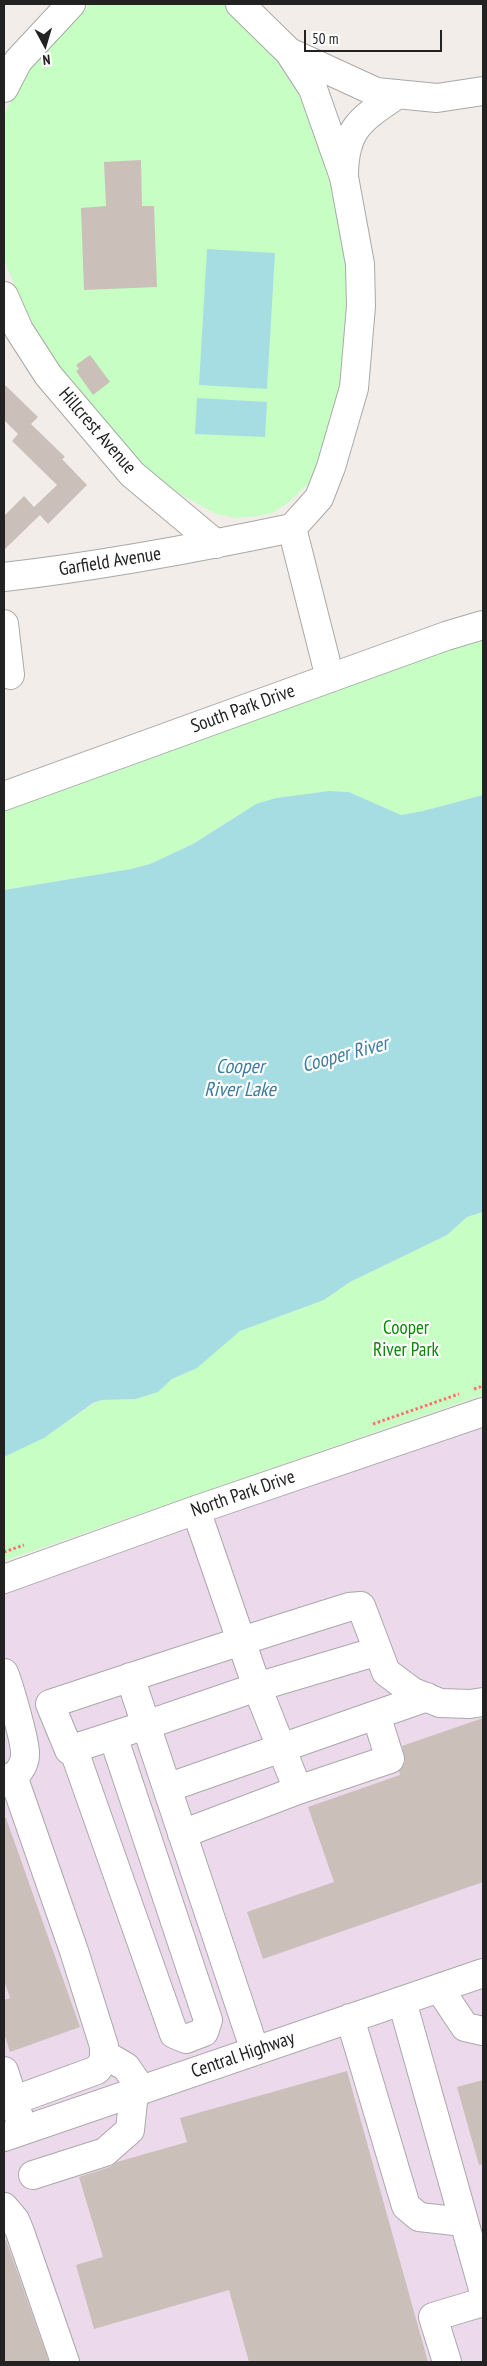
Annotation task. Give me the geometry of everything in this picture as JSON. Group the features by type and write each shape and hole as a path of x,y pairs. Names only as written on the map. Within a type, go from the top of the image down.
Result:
{"street":[{"path":"4,88 18,61 71,4"},
{"path":"240,4 289,52 313,89 344,177 360,264 360,343 354,388 331,467 319,498 292,528 330,678"},
{"path":"289,52 376,92 437,98 483,91"},
{"path":"344,177 345,152 351,135 362,120 398,94"},
{"name":"Hillcrest Avenue","path":"4,296 20,330 48,375 126,467 216,544"},
{"name":"Garfield Avenue","path":"4,577 70,569 216,544 292,528"},
{"path":"4,624 10,676"},
{"name":"South Park Drive","path":"4,796 446,636 483,625"},
{"name":"North Park Drive","path":"4,1579 196,1510 483,1412"},
{"path":"196,1510 257,1687 298,1790"},
{"path":"378,1651 257,1687 69,1750 50,1704 241,1640 349,1607 361,1606 386,1672 413,1692 440,1703 470,1704 483,1702"},
{"path":"4,1673 26,1754 20,1769 9,1780 74,1951 104,2046 104,2060 98,2070 9,2102"},
{"path":"130,1677 255,2051"},
{"path":"167,1788 427,1697"},
{"path":"182,1834 298,1790 390,1759 376,1715"},
{"path":"73,1748 174,2034 186,2039 204,2032 208,2020 112,1736"},
{"name":"Central Highway","path":"13,2134 483,1973"},
{"path":"439,1988 465,2027 483,2031"},
{"path":"402,2001 483,2288"},
{"path":"350,2018 406,2206 419,2217 464,2222"},
{"path":"33,2175 105,2152 130,2130 138,2091 126,2067 104,2054"},
{"path":"4,2071 13,2134"},
{"path":"4,2207 15,2220 12,2235 65,2362"},
{"path":"447,2362 433,2317 483,2302"}],"shaded area":[{"path":"483,1412 483,2362 4,2362 4,1579"}],"green space":[{"path":"91,4 226,4 301,71 340,192 348,283 345,385 311,481 288,503 272,513 237,518 216,514 182,495 143,467 49,360 7,268 4,255 4,119 7,108 46,41"},
{"path":"483,625 483,795 401,815 349,792 329,791 276,798 241,813 193,844 150,864 131,869 4,890 4,796"},
{"name":"Cooper River Park","path":"483,1212 483,1395 4,1561 4,1457 44,1438 93,1404 102,1400 136,1399 157,1392 172,1379 191,1371 240,1331 324,1300 350,1282 447,1235 467,1217"}],"water":[{"path":"207,249 275,253 267,389 199,385"},
{"path":"197,398 267,402 265,437 195,434"},
{"name":"Cooper River Lake","path":"329,791 349,792 401,815 483,795 483,1212 467,1217 447,1235 350,1282 324,1300 240,1331 197,1368 172,1379 158,1392 136,1399 102,1400 93,1403 44,1438 4,1457 4,890 131,869 150,864 193,844 256,804 276,798"}],"building":[{"path":"141,160 142,206 154,206 157,287 84,290 81,208 106,206 104,162"},
{"path":"90,355 110,382 93,395 76,371 79,369 76,365"},
{"path":"4,384 38,417 31,424 65,457 62,459 87,485 48,524 40,515 4,550 4,516 24,496 34,507 57,485 12,441 18,434 4,420"},
{"path":"483,1718 483,1882 263,1959 247,1912 334,1882 308,1807 400,1775 399,1771 405,1762 402,1746"},
{"path":"4,1818 6,1818 80,2027 10,2052 4,2033 4,2000 10,1998 4,1980"},
{"path":"347,2071 428,2362 249,2362 229,2290 94,2329 76,2265 103,2257 79,2177 110,2167 117,2162 187,2142 180,2118"},
{"path":"483,2080 483,2164 479,2165 457,2087"},
{"path":"6,2240 49,2362 4,2362 4,2241"}],"water label":[{"name":"Cooper River","path":"345,1055"}]}
